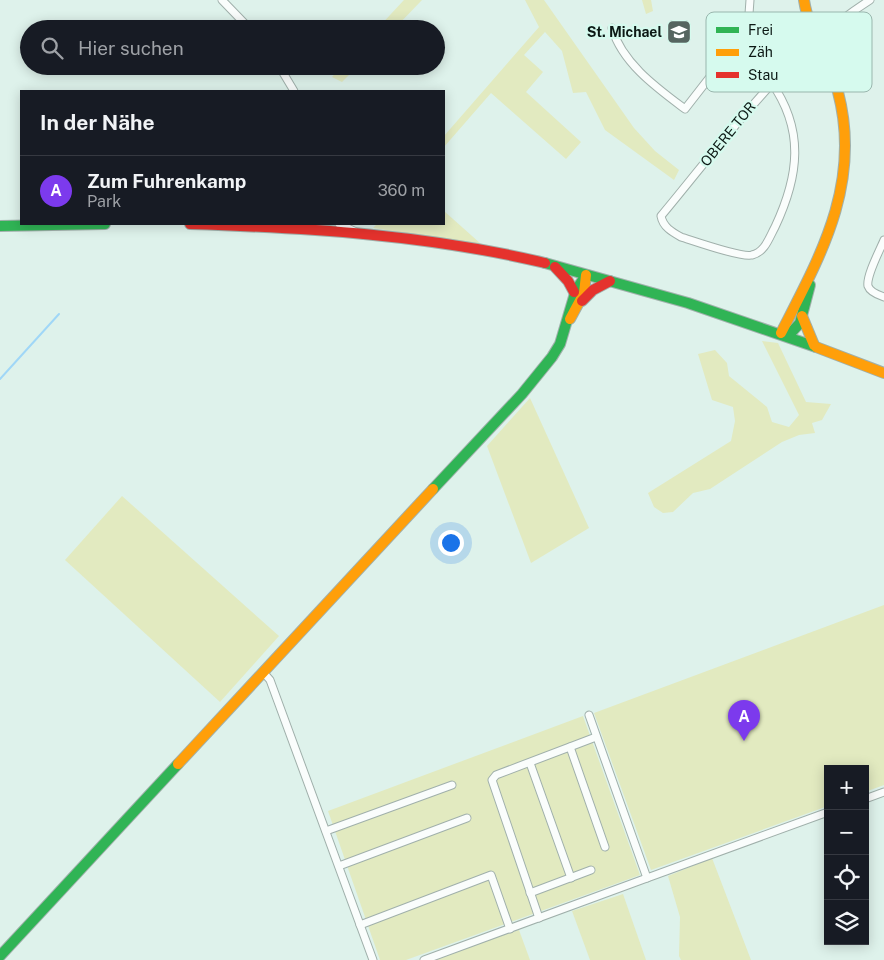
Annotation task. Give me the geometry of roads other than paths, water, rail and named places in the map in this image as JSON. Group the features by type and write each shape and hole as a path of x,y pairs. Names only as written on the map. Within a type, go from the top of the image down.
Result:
{"main road":[{"path":"785,334 831,227 844,188 847,134 837,92"},
{"path":"0,226 53,225"},
{"path":"254,225 319,226 488,251 684,300 785,334 884,372"},
{"path":"785,334 796,328 802,316 815,263"},
{"path":"554,267 568,281 574,292"},
{"path":"0,956 522,394 559,346 567,325 574,292 586,274"},
{"path":"581,302 587,283 586,274"},
{"path":"567,325 581,302 593,290 610,281"},
{"path":"802,316 814,345"}],"street":[{"path":"222,0 241,20"},
{"name":"OBERE TOR","path":"852,12 870,0"},
{"path":"612,28 616,40 649,82 685,109 706,82"},
{"path":"284,75 293,90"},
{"name":"OBERE TOR","path":"763,92 661,216 663,224 669,230 681,237 747,256 758,252 765,246 788,200 794,173 793,128 786,107 777,92"},
{"path":"341,225 359,233"},
{"path":"884,240 868,278 868,286 871,291 884,297"},
{"path":"263,672 270,680 373,960"},
{"path":"589,716 648,878"},
{"path":"539,918 492,780 496,775 596,737"},
{"path":"570,747 605,847"},
{"path":"530,762 571,878"},
{"path":"326,831 452,785"},
{"path":"869,798 884,792"},
{"path":"424,960 824,813"},
{"path":"339,866 466,818"},
{"path":"530,893 591,870"},
{"path":"360,925 491,875 510,929"}],"waterway":[{"path":"0,379 59,314"}],"place":[{"name":"St. Michael","path":"679,32"},
{"name":"Zum Fuhrenkamp","path":"744,741"}]}
